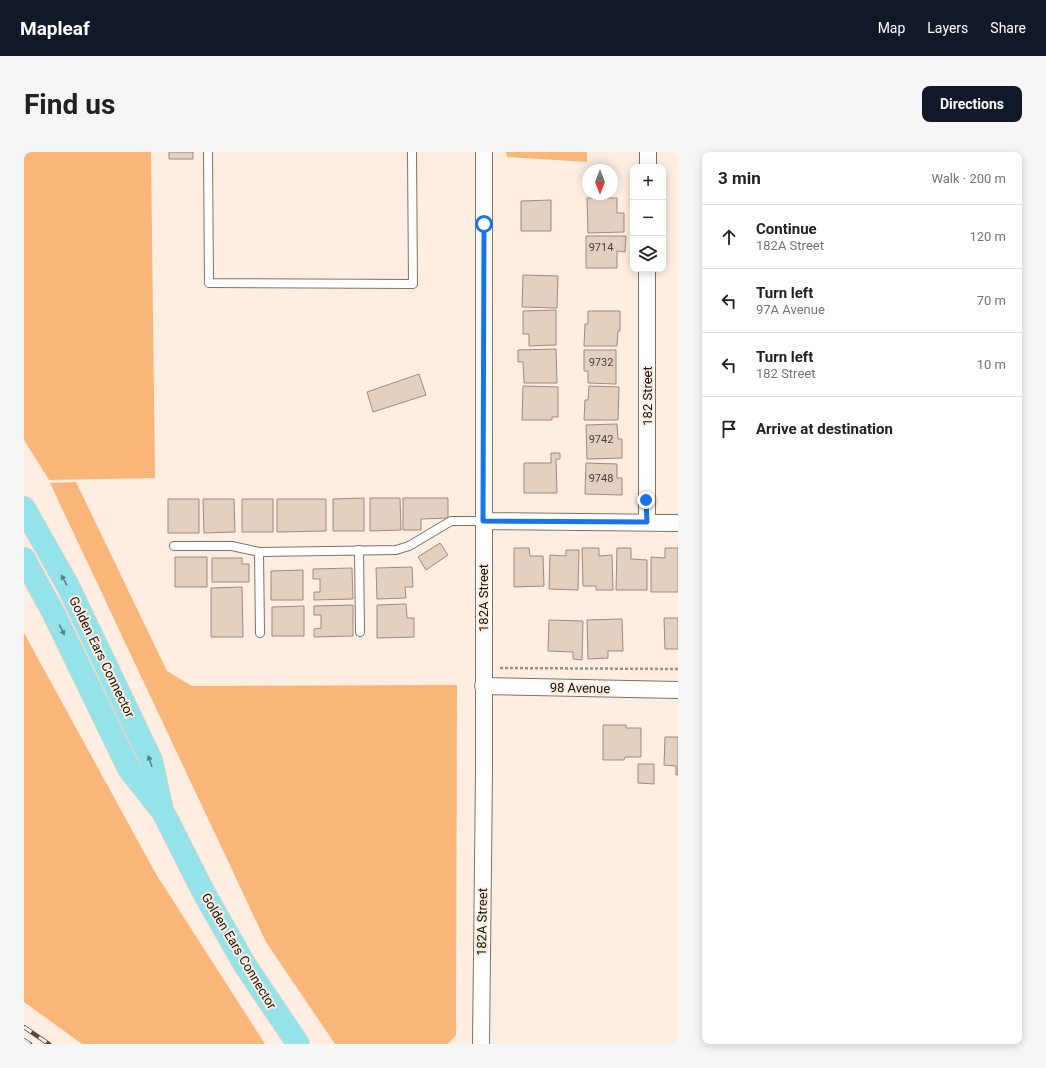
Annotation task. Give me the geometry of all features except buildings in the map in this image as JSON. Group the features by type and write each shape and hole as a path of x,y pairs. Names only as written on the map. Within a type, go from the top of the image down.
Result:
{"main road":[{"name":"Golden Ears Connector","path":"24,508 68,586 151,760 163,812"},
{"name":"Golden Ears Connector","path":"24,559 53,612 129,769 163,812 205,895 245,965 298,1044"}],"street":[{"name":"182A Street","path":"481,1044 484,152"},
{"name":"182 Street","path":"647,272 647,522"},
{"path":"483,521 678,523"},
{"name":"98 Avenue","path":"483,686 678,690"}],"lane":[{"path":"208,152 209,283 413,284 412,152"},
{"path":"174,546 232,546 259,552 402,549 451,522 483,521"},
{"path":"359,550 360,632"},
{"path":"259,552 260,633"}],"path":[{"path":"500,668 678,669"}],"shaded area":[{"path":"24,152 151,152 155,478 49,480 24,440"},
{"path":"506,152 587,152 587,162 507,157"},
{"path":"76,482 167,671 192,686 457,685 456,1035 448,1044 335,1044 266,942 50,483"},
{"path":"24,633 156,874 265,1044 82,1044 24,1002"}],"railway":[{"path":"24,1027 49,1044"},
{"path":"24,1040 30,1044"}],"route":[{"path":"484,224 483,521 647,522 646,500"}]}
